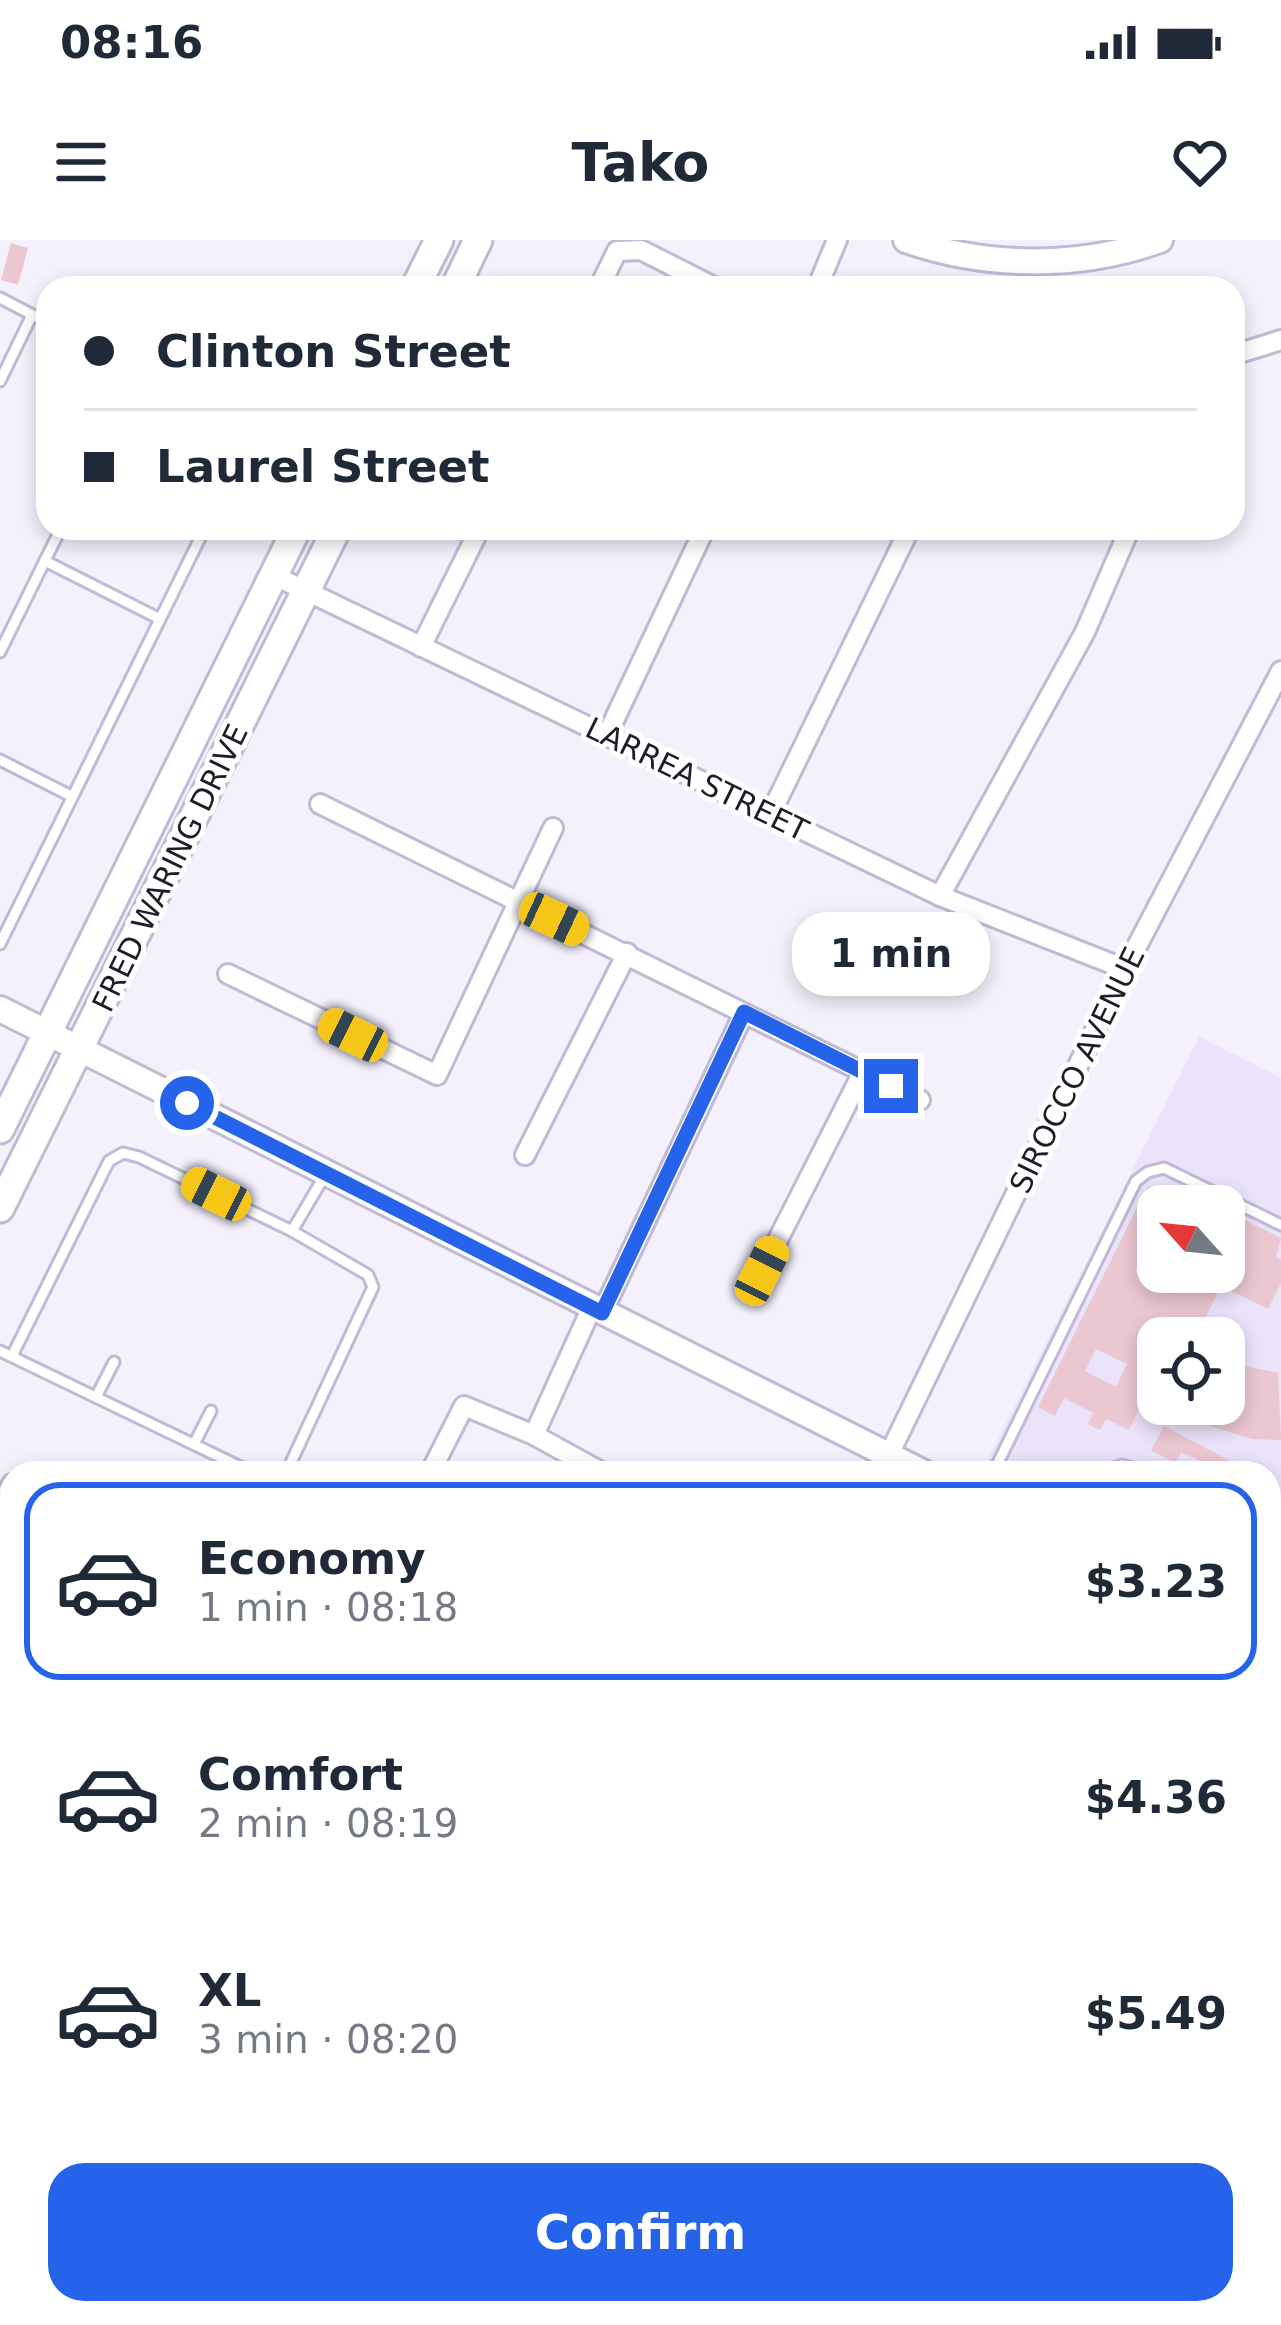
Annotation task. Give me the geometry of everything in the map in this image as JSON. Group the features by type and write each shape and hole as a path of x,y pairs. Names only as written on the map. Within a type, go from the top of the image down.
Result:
{"main road":[{"path":"421,276 439,240"},
{"path":"461,276 478,240"},
{"name":"FRED WARING DRIVE","path":"1,1126 291,540"},
{"name":"FRED WARING DRIVE","path":"0,1208 331,540"}],"street":[{"path":"822,276 837,240"},
{"path":"906,240 963,255 1044,261 1094,256 1160,240"},
{"path":"604,276 617,251 641,250 692,276"},
{"path":"1245,351 1281,340"},
{"path":"421,647 474,540"},
{"path":"607,735 699,540"},
{"path":"771,813 904,540"},
{"path":"940,896 1084,632 1125,540"},
{"name":"LARREA STREET","path":"273,575 940,896 1125,969"},
{"name":"SIROCCO AVENUE","path":"886,1461 1125,969 1281,671"},
{"path":"320,804 920,1100"},
{"path":"228,974 437,1076 553,828"},
{"path":"525,1155 627,953"},
{"path":"0,1009 597,1310 877,1461"},
{"path":"534,1435 744,1012"},
{"path":"762,1271 862,1072"},
{"path":"436,1461 464,1406 581,1461"}],"lane":[{"path":"0,298 36,316"},
{"path":"0,381 32,314"},
{"path":"0,652 55,540"},
{"path":"0,944 199,540"},
{"path":"45,561 160,619"},
{"path":"0,760 71,796"},
{"path":"0,900 16,908"},
{"path":"12,1356 109,1161 124,1154 139,1157 292,1231 368,1275 373,1288 292,1461"},
{"path":"999,1461 1136,1181 1164,1168 1281,1225"},
{"path":"292,1231 325,1175"},
{"path":"0,1351 229,1461"},
{"path":"96,1397 114,1362"},
{"path":"194,1444 211,1411"}],"shaded area":[{"path":"1199,1037 1281,1078 1281,1461 987,1461"}],"building":[{"path":"11,243 28,248 18,285 1,280"},
{"path":"1137,1208 1137,1293 1218,1293 1206,1317 1137,1317 1137,1414 1129,1430 1106,1419 1100,1430 1088,1424 1093,1413 1064,1398 1055,1416 1038,1407","holes":["1096,1349 1127,1364 1116,1387 1085,1371"]},
{"path":"1245,1220 1281,1238 1276,1257 1281,1260 1281,1283 1268,1309 1235,1293 1245,1293"},
{"path":"1245,1366 1278,1373 1281,1440 1252,1439 1207,1425 1245,1425"},
{"path":"1164,1426 1230,1461 1199,1461 1181,1452 1171,1461 1151,1450"}],"route":[{"path":"187,1103 602,1313 744,1012 891,1086"}]}
